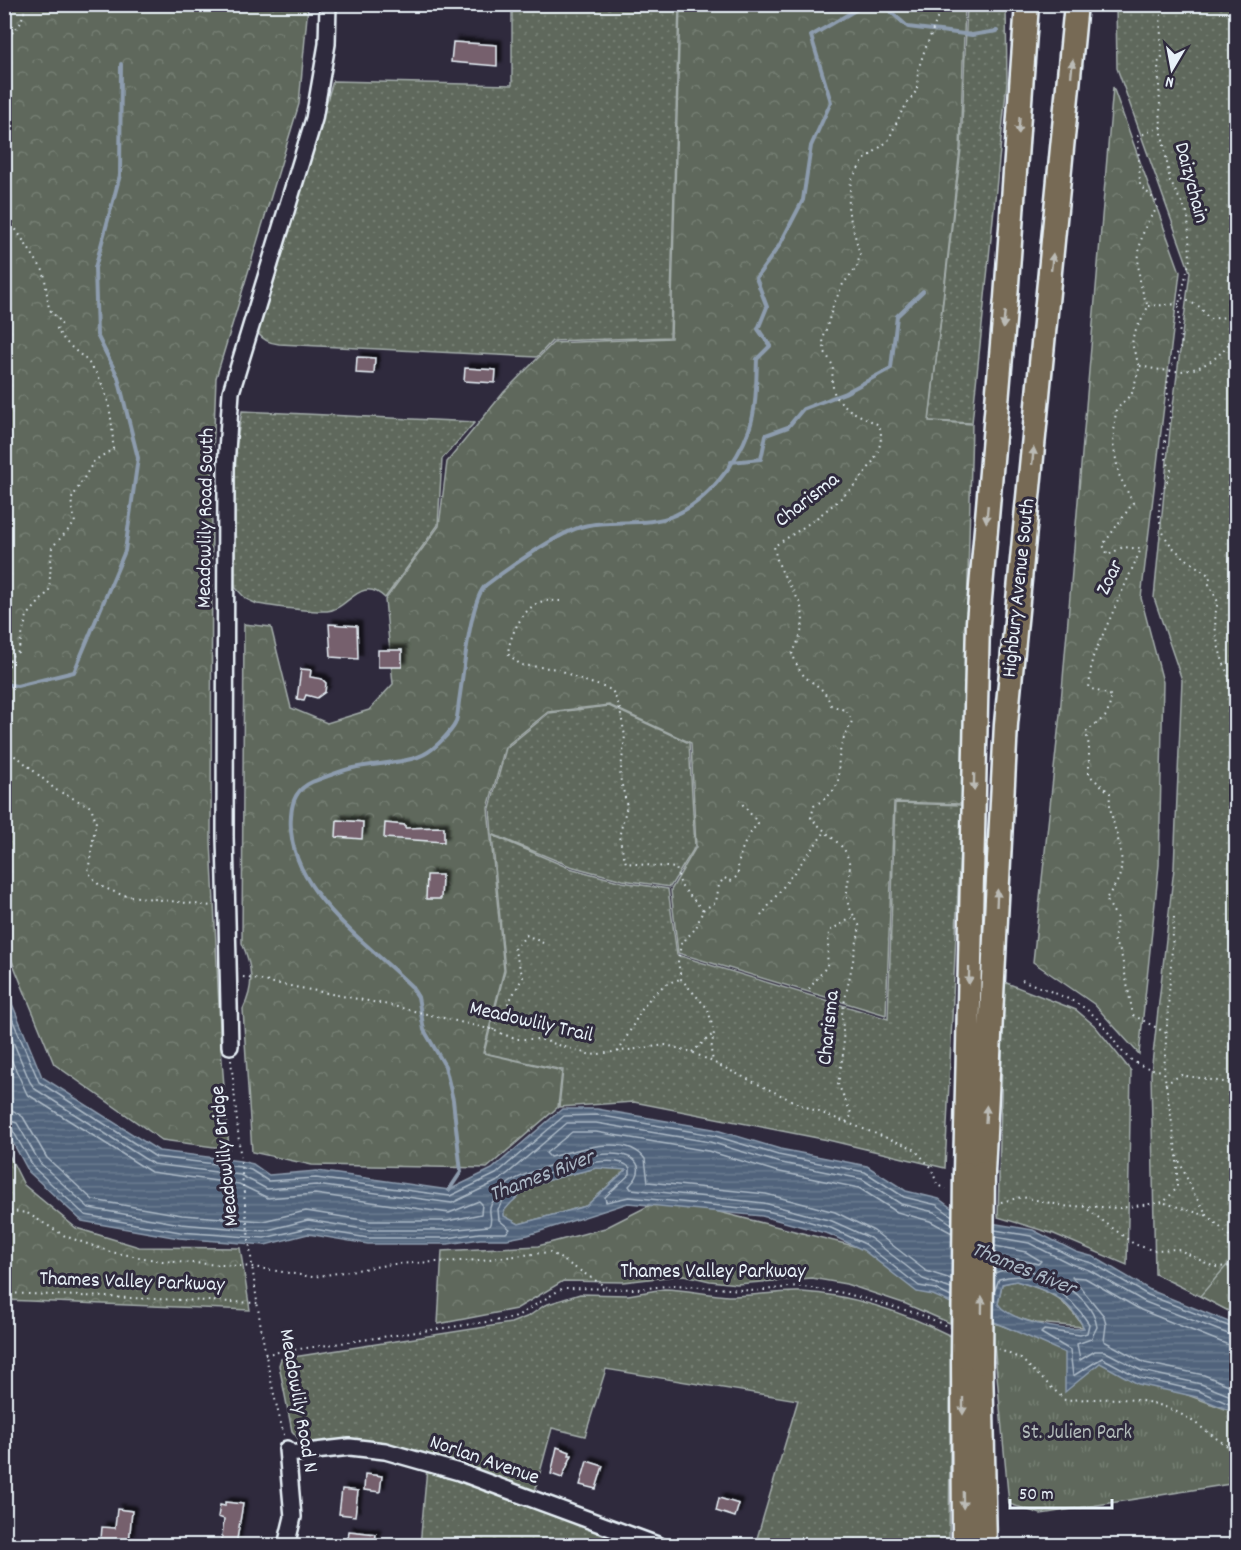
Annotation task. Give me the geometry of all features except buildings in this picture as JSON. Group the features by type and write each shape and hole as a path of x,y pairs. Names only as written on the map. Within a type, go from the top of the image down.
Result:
{"highway":[{"name":"Highbury Avenue South","path":"967,1179 978,622 1006,298 1027,4"},
{"name":"Highbury Avenue South","path":"967,1179 1006,724 1076,4"},
{"path":"967,1179 978,1355 985,1545"},
{"path":"964,1545 978,1355"}],"street":[{"name":"Meadowlily Road South","path":"230,1046 226,907 226,466 231,392 314,119 327,44 328,4"},
{"name":"Norlan Avenue","path":"288,1452 350,1447 385,1451 459,1472 660,1545"},
{"name":"Meadowlily Road N","path":"286,1545 293,1517 288,1452"}],"path":[{"path":"4,42 20,24 27,4"},
{"name":"Charisma","path":"846,1122 852,1115 838,1084 844,1048 842,1014 860,927 846,896 851,866 843,848 824,833 811,818 814,806 835,792 840,776 841,746 852,721 848,711 831,705 827,694 816,682 802,674 792,654 803,634 804,609 776,562 774,546 804,528 870,470 878,452 882,432 879,425 851,411 835,397 832,382 833,366 825,352 823,340 833,306 843,284 857,267 860,254 848,210 851,180 864,160 888,141 902,111 917,90 918,70 943,4"},
{"name":"Daizychain","path":"1167,4 1160,17 1162,57 1158,63 1161,127 1170,181 1188,215 1190,259 1179,304 1182,345 1175,356 1167,391 1171,399 1170,418 1164,436 1164,458 1171,469 1160,501 1164,537 1173,549 1210,576 1209,584 1218,602 1214,615 1218,640 1225,668 1236,693"},
{"path":"1148,306 1143,295 1137,263 1146,226 1156,213 1158,203 1140,185 1138,136 1161,127"},
{"path":"4,186 7,189 5,213 44,272 49,309 62,323 57,329 60,336 92,366 101,383 113,423 113,448 94,461 70,500 75,523 52,547 49,591 27,616 18,652 10,657 10,665 4,666"},
{"path":"1182,298 1200,307 1209,319 1236,316"},
{"path":"1148,306 1179,304"},
{"path":"1148,306 1133,330 1132,350 1140,366 1171,372 1208,363 1236,336"},
{"name":"Zoar","path":"1140,366 1132,393 1116,410 1113,444 1119,474 1133,503 1102,545 1108,555 1123,547 1141,549 1092,659 1089,688 1112,696 1107,715 1086,732 1089,775 1110,794 1108,810 1121,861 1120,876 1106,899 1118,918 1114,942 1121,953 1133,1015 1168,1034"},
{"path":"560,601 540,602 526,613 509,638 508,654 521,665 559,669 576,678 612,690 619,705 626,736 620,777 627,806 620,837 626,864 676,868 681,886 703,910"},
{"path":"4,750 20,759 56,790 91,807 96,821 88,872 100,886 122,895 226,907"},
{"path":"713,1061 711,1050 714,1033 708,1009 681,979 678,962 681,944 696,927 703,910 716,902 719,885 724,879 732,881 738,875 738,863 748,836 758,823 739,800"},
{"path":"761,916 824,833"},
{"path":"809,989 827,966 829,931 855,916"},
{"path":"1164,1202 1177,1188 1177,1156 1164,1071 1174,917"},
{"path":"493,1030 523,977 514,949 527,935 543,943"},
{"name":"Meadowlily Trail","path":"228,976 389,1005 493,1030 515,1039 539,1040 591,1055 666,1045 692,1052 801,1105 883,1139 912,1148 931,1167 937,1184 967,1179"},
{"path":"618,1052 652,993 665,982 681,979"},
{"path":"1022,980 1066,998 1088,1011 1128,1059 1143,1068 1164,1071"},
{"path":"692,1052 714,1033"},
{"name":"Meadowlily Bridge","path":"230,1046 253,1265"},
{"path":"1165,1084 1181,1074 1236,1084"},
{"path":"1177,1156 1195,1196 1208,1216 1236,1242"},
{"path":"1000,1202 1022,1197 1069,1207 1120,1208 1164,1202 1208,1216"},
{"path":"1083,1206 1134,1244 1152,1250 1178,1250 1214,1267 1236,1266"},
{"path":"4,1210 27,1213 65,1236 110,1252 162,1261 253,1265 314,1277 393,1264 481,1260 550,1252 609,1288"},
{"name":"Meadowlily Road N","path":"253,1265 265,1354 288,1452"},
{"name":"Thames Valley Parkway","path":"265,1354 514,1318 563,1288 675,1285 756,1291 796,1286 844,1293 920,1314 950,1328"},
{"name":"Thames Valley Parkway","path":"4,1293 258,1303"},
{"path":"978,1355 1020,1359 1065,1400 1111,1398 1145,1402 1171,1409 1235,1450 1236,1465"}],"green space":[{"path":"4,5 308,5 299,104 216,378 212,481 211,841 221,1048 229,1149 162,1140 54,1064 5,944"},
{"path":"343,5 679,5 670,337 552,341 537,357 279,344 266,341 259,335 257,332 333,81 512,85 512,7 344,7"},
{"path":"680,5 965,5 960,149 929,421 972,424 962,804 894,802 886,1015 678,953 671,890 696,847 691,743 609,705 548,712 505,747 488,808 504,970 483,1053 562,1071 558,1107 487,1168 312,1165 252,1152 243,1009 251,984 251,976 242,943 244,624 271,627 291,708 327,723 369,710 393,684 385,600 439,526 447,462 504,392 553,343 671,338"},
{"path":"967,5 1006,5 1007,82 972,423 929,421 961,149"},
{"path":"1116,5 1236,5 1236,1314 1155,1274 1151,1073 1174,868 1182,680 1154,598 1170,430 1190,272 1117,68"},
{"path":"1113,87 1180,272 1141,598 1163,682 1159,865 1139,1054 1094,1004 1033,962 1060,714"},
{"path":"242,411 475,422 442,459 438,525 385,598 376,592 361,591 334,609 310,611 257,604 246,599 235,587 234,457"},
{"path":"609,706 689,743 695,847 670,887 623,880 570,866 492,834 490,808 506,748 549,713"},
{"path":"895,803 962,805 945,1168 828,1140 634,1102 559,1107 563,1070 484,1053 505,970 492,835 569,868 622,882 668,889 677,955 888,1019"},
{"path":"1004,982 1076,1010 1095,1026 1131,1071 1127,1265 1054,1234 998,1217"},
{"path":"5,1147 24,1185 76,1228 139,1247 240,1248 250,1310 5,1300"},
{"path":"596,1168 627,1169 586,1206 519,1224 504,1217 503,1211 513,1200 534,1186"},
{"path":"664,1198 885,1254 951,1288 950,1323 906,1304 846,1284 812,1278 737,1284 684,1275 623,1282 563,1281 516,1309 438,1324 442,1251 538,1246 605,1228"},
{"path":"1236,1255 1236,1315 1200,1296"},
{"path":"1016,1281 1055,1296 1084,1327 1036,1323 1005,1314 998,1304 1002,1284"},
{"path":"664,1289 728,1296 802,1292 841,1297 897,1313 951,1336 949,1545 755,1545 798,1400 606,1369 585,1436 552,1428 535,1491 402,1447 358,1440 302,1443 292,1431 279,1365 281,1359 511,1323 529,1316 545,1305 580,1294 628,1295"},
{"name":"St. Julien Park","path":"992,1322 1236,1413 1236,1483 1041,1514 1009,1504"},
{"path":"427,1468 634,1545 420,1546"}],"water":[{"name":"Thames River","path":"4,984 42,1077 159,1151 240,1161 253,1164 269,1175 317,1171 449,1190 492,1169 562,1109 597,1109 713,1129 780,1149 867,1166 906,1191 939,1199 954,1210 991,1223 1033,1230 1076,1252 1094,1257 1150,1290 1236,1325 1236,1413 1197,1397 1138,1384 1100,1363 1065,1392 1065,1353 933,1295 917,1292 863,1250 829,1234 762,1216 628,1203 528,1235 448,1244 368,1244 308,1234 265,1245 179,1238 82,1221 29,1172 5,1128","holes":["596,1168 626,1170 586,1206 519,1224 504,1216 504,1211 514,1200 534,1186","1016,1281 1056,1296 1071,1309 1084,1328 1051,1327 1025,1320 1004,1310 998,1304 1002,1284"]}],"waterway":[{"path":"449,1190 461,1172 453,1100 445,1066 424,1030 418,997 411,986 352,932 314,890 301,867 293,842 291,816 294,800 299,792 312,782 353,768 412,759 431,750 447,735 457,719 471,621 480,593 486,585 534,552 573,530 595,524 653,521 675,515 687,509 709,491 729,468 744,443 752,422 756,395 757,359 770,346 758,329 767,307 756,278 779,246 803,200 811,146 831,102 811,36 866,4"},
{"path":"882,4 908,27 972,35 997,31"},
{"path":"4,684 17,686 74,672 125,551 138,458 118,377 97,335 95,268 120,175 121,64"},
{"path":"731,462 761,459 766,435 788,427 803,409 845,393 891,368 897,316 923,291"}]}
